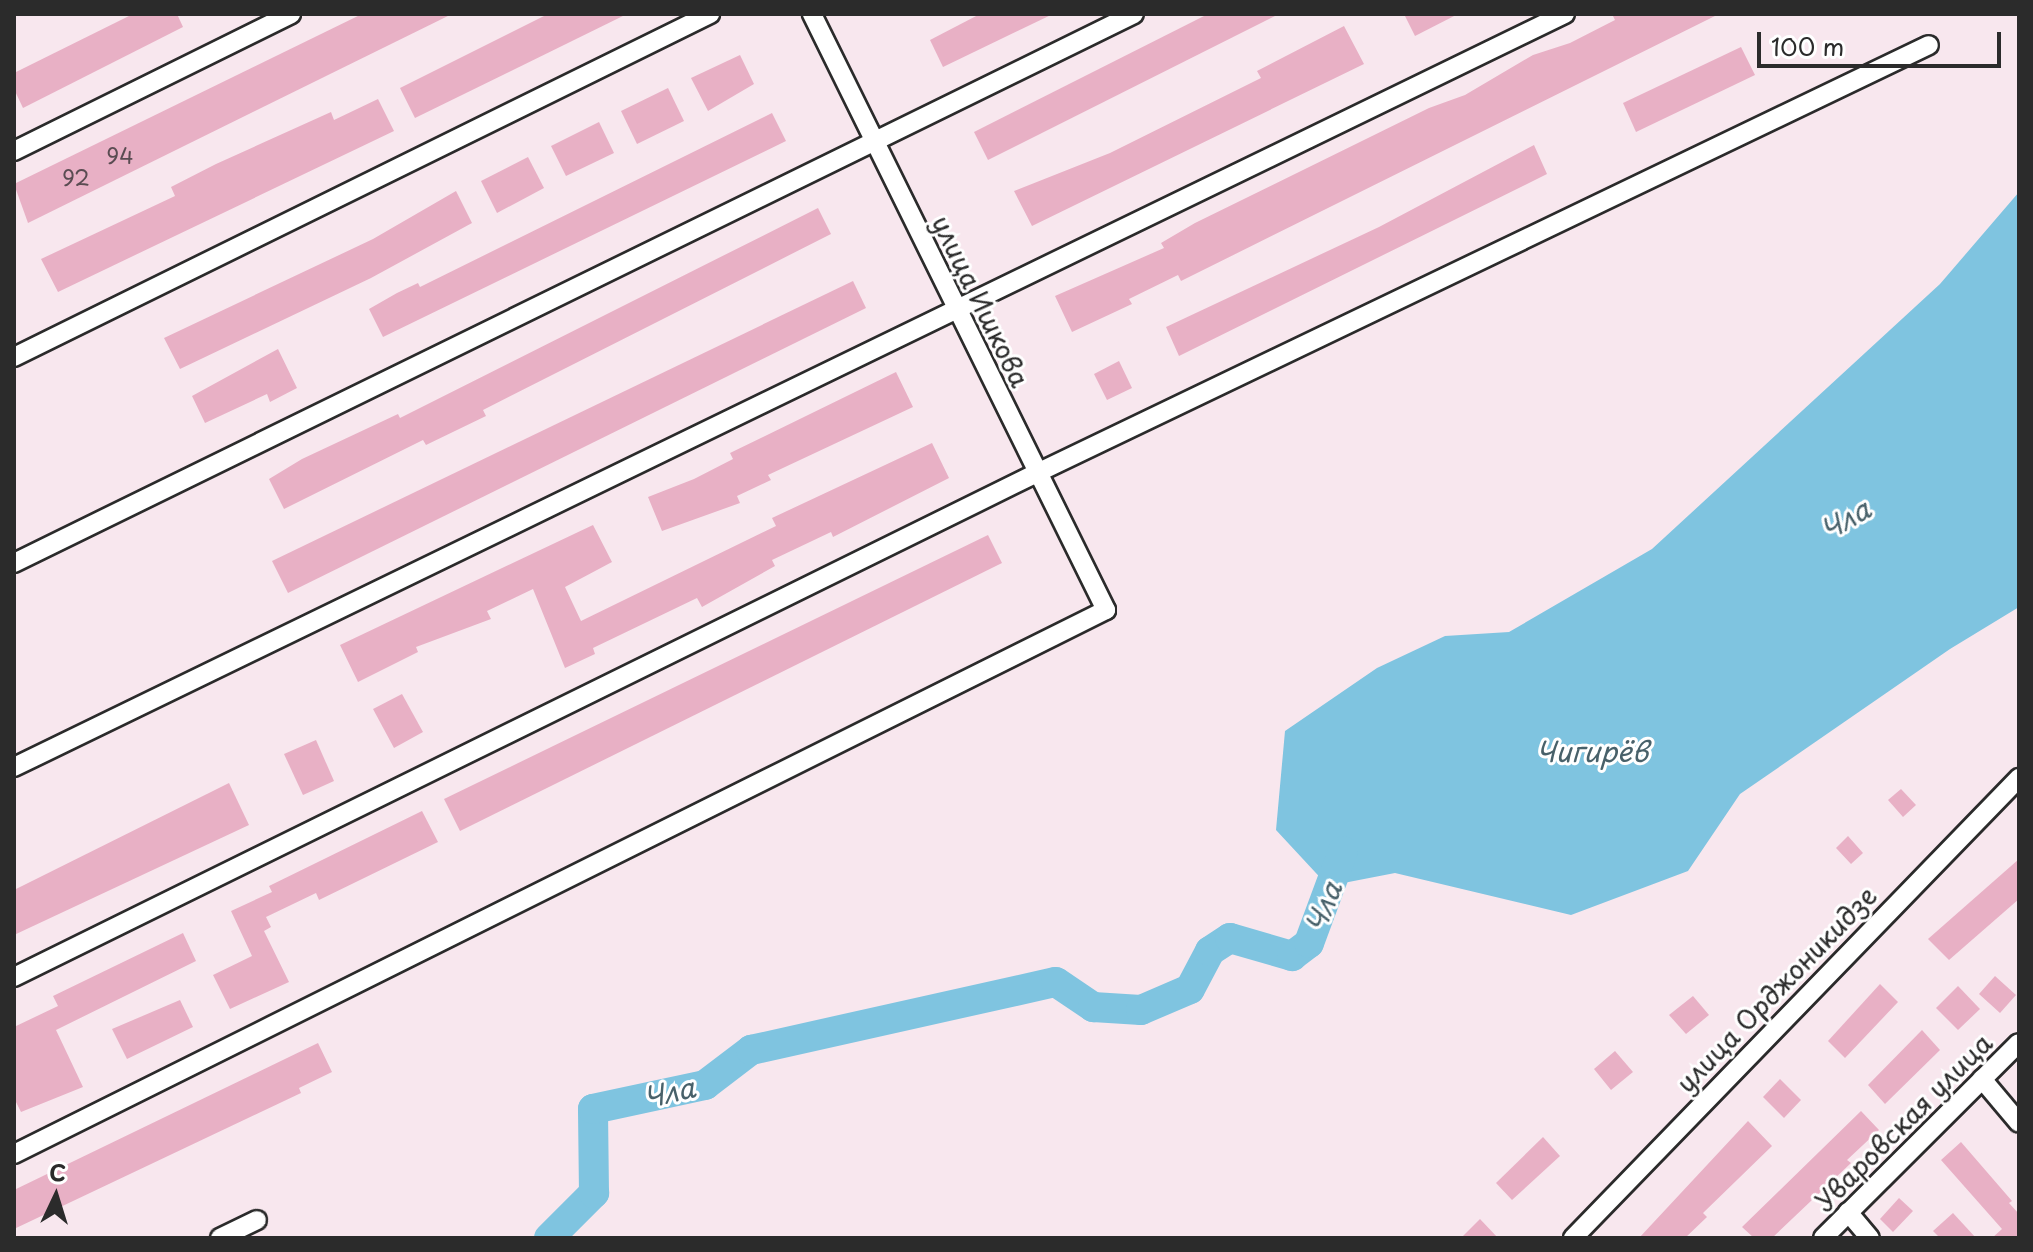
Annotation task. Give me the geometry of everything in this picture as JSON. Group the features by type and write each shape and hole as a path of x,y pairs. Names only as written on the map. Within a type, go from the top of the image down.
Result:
{"street":[{"path":"14,151 291,14"},
{"path":"14,357 710,14"},
{"name":"улица Ишкова","path":"14,1154 1106,610 872,142 812,14"},
{"path":"14,563 1134,14"},
{"path":"14,767 956,306 1565,14"},
{"path":"14,977 1037,473 1929,45"},
{"name":"улица Орджоникидзе","path":"1573,1238 2019,778"},
{"name":"Уваровская улица","path":"1823,1238 2019,1043"},
{"path":"1982,1079 2019,1123"},
{"path":"1848,1212 1870,1238"},
{"path":"220,1238 257,1220"}],"water":[{"name":"Чигирёв","path":"2019,192 2019,607 1950,649 1740,794 1688,871 1571,915 1395,873 1328,886 1276,830 1285,731 1377,668 1445,636 1509,632 1652,549 1940,284"}],"building":[{"path":"133,14 177,14 183,27 23,108 14,89 14,73"},
{"path":"362,14 452,14 28,223 14,184"},
{"path":"548,14 627,14 415,118 400,88"},
{"path":"980,14 1053,14 943,67 930,40"},
{"path":"1208,14 1279,14 988,160 974,132"},
{"path":"1404,14 1458,14 1415,36"},
{"path":"1612,14 1719,14 1181,281 1178,275 1129,299 1132,304 1072,332 1055,296 1164,248 1161,243 1195,223 1429,108 1465,95 1533,55 1570,43 1615,20"},
{"path":"1344,26 1364,64 1032,226 1014,191 1110,153 1261,78 1257,71"},
{"path":"1741,47 1755,75 1636,132 1623,103"},
{"path":"740,55 754,84 708,111 691,78"},
{"path":"668,88 684,121 637,144 621,111"},
{"path":"378,99 394,131 58,292 41,259 175,196 171,187 216,164 331,112 334,120"},
{"path":"772,113 786,141 383,337 369,309 418,283 420,287"},
{"path":"599,122 614,153 566,176 551,146"},
{"path":"1534,145 1547,174 1179,356 1166,327 1379,227"},
{"path":"528,157 544,188 497,213 481,181"},
{"path":"456,191 472,223 371,278 180,369 164,338 373,239"},
{"path":"818,208 831,234 483,410 486,416 426,445 423,440 284,509 269,479 302,459 398,414 400,418"},
{"path":"853,281 866,308 288,593 272,561"},
{"path":"278,349 297,388 270,402 267,394 205,423 192,396"},
{"path":"1119,361 1132,388 1107,400 1094,374"},
{"path":"896,372 913,407 768,475 771,480 737,496 740,503 662,531 648,497 694,479 733,459 730,453"},
{"path":"932,443 949,478 833,537 831,532 772,560 775,566 702,607 697,598 593,648 595,654 565,668 533,589 487,611 491,619 416,647 418,652 358,682 340,645 593,525 612,562 565,587 581,621 776,526 772,518"},
{"path":"988,535 1002,563 460,831 444,799"},
{"path":"402,694 423,732 394,748 373,709"},
{"path":"316,740 334,781 303,795 284,754"},
{"path":"229,783 249,825 14,935 14,890"},
{"path":"1901,789 1916,805 1903,817 1888,800"},
{"path":"422,811 438,842 319,900 316,893 266,917 271,927 264,931 289,982 230,1009 213,975 252,956 231,911 272,892 269,886"},
{"path":"1848,836 1863,853 1851,864 1836,848"},
{"path":"2019,859 2019,899 1949,960 1928,939"},
{"path":"183,933 196,961 56,1030 83,1087 21,1112 14,1098 14,1027 58,1006 53,996"},
{"path":"1995,976 2016,995 2000,1013 1979,994"},
{"path":"1880,984 1898,1002 1845,1058 1828,1041"},
{"path":"1958,986 1980,1009 1958,1030 1936,1008"},
{"path":"1693,996 1709,1015 1686,1034 1669,1015"},
{"path":"180,1000 193,1027 127,1059 112,1029"},
{"path":"1922,1030 1940,1050 1885,1104 1868,1085"},
{"path":"318,1043 332,1072 299,1088 301,1093 14,1229 14,1190"},
{"path":"1615,1051 1633,1072 1611,1090 1594,1069"},
{"path":"1780,1079 1801,1100 1784,1118 1763,1097"},
{"path":"1861,1111 1879,1130 1847,1160 1851,1163 1772,1238 1754,1238 1742,1227"},
{"path":"1748,1121 1772,1146 1703,1213 1707,1217 1685,1238 1639,1238"},
{"path":"1543,1137 1560,1156 1512,1200 1496,1183"},
{"path":"1961,1142 2012,1201 2009,1203 2019,1214 2019,1238 1992,1238 2002,1229 1941,1160"},
{"path":"1899,1198 1913,1211 1893,1232 1880,1219"},
{"path":"1953,1213 1976,1238 1940,1238 1933,1231"},
{"path":"1480,1219 1498,1238 1461,1238"}],"waterway":[{"name":"Чла","path":"549,1238 594,1193 593,1109 705,1085 751,1050 1056,982 1093,1007 1141,1010 1190,989 1210,951 1230,938 1292,956 1309,943 1343,851"}]}
